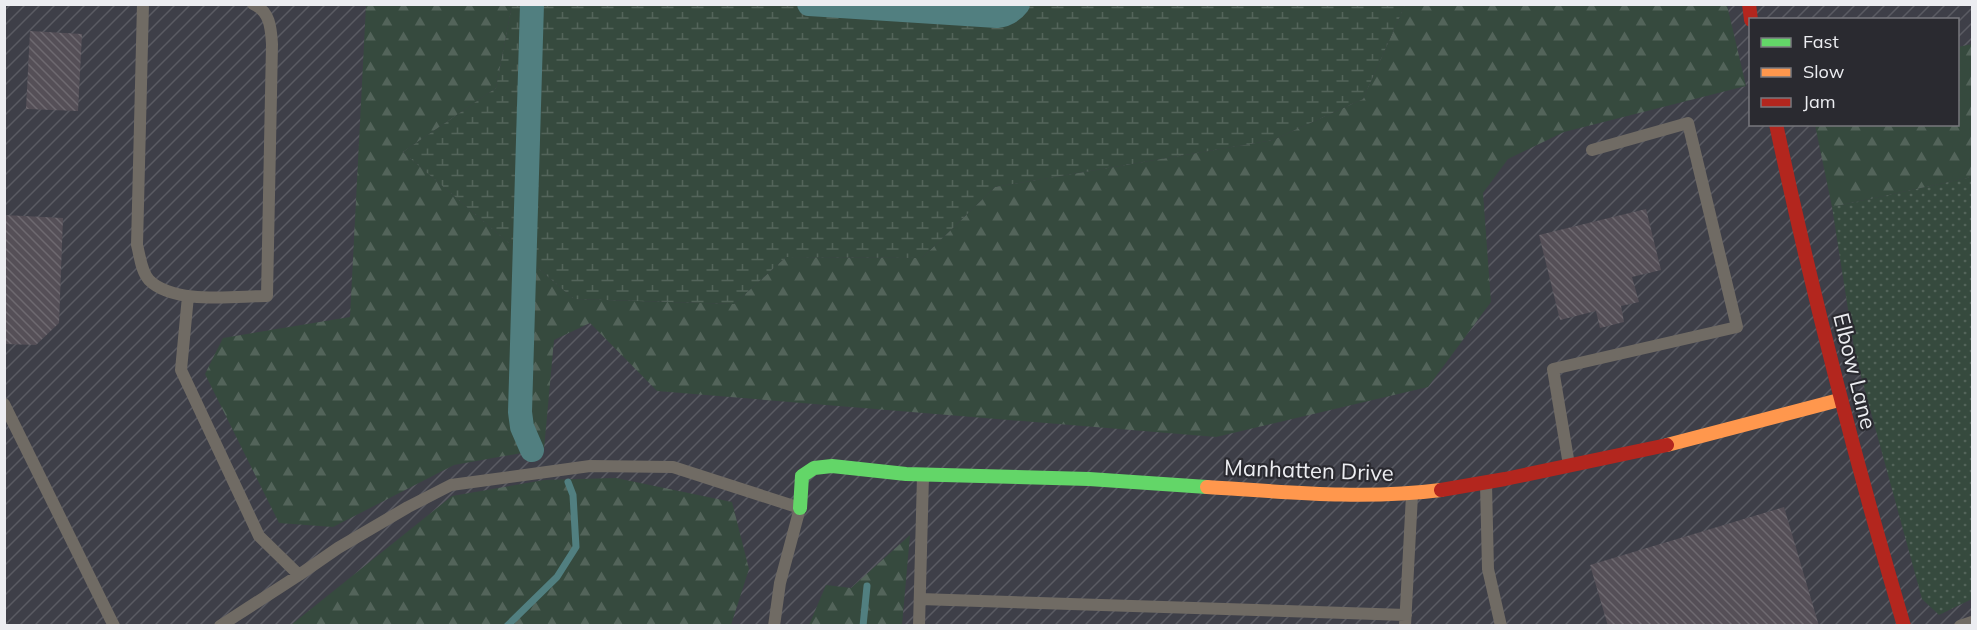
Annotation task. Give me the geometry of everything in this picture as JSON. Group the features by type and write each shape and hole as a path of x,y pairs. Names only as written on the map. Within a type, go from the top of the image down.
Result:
{"street":[{"name":"Elbow Lane","path":"1776,126 1792,204 1839,400 1904,626"},
{"name":"Manhatten Drive","path":"800,508 802,476 814,468 832,466 923,475 1089,479 1326,495 1365,496 1412,493 1569,466 1748,426 1839,400"}],"lane":[{"path":"143,4 137,245 142,268 148,279 161,288 188,296 267,296 271,23 260,7 253,4"},
{"path":"1569,466 1553,369 1737,327 1688,123 1592,150"},
{"path":"188,296 181,370 259,536 299,576"},
{"path":"4,404 114,626"},
{"path":"220,626 299,576 338,548 451,485 590,466 673,467 800,508 780,583 774,626"},
{"path":"919,626 923,475"},
{"path":"1486,482 1488,570 1501,626"},
{"path":"920,599 1405,620 1412,493"},
{"path":"1960,626 1972,622"}],"shaded area":[{"path":"5,5 1972,5 1972,625 5,625"}],"green space":[{"path":"512,4 1405,5 1363,99 1273,140 995,187 922,258 786,257 734,304 574,299 403,152 496,88"},
{"path":"366,5 512,5 496,88 403,152 574,299 734,304 786,257 922,258 995,187 1273,140 1363,99 1405,5 1727,5 1746,86 1564,132 1508,159 1483,193 1491,302 1428,387 1216,437 657,391 590,323 554,340 544,449 454,465 333,527 279,523 205,374 223,338 350,317"},
{"path":"1972,44 1972,177 1832,207 1815,126 1959,126 1959,47"},
{"path":"1972,177 1972,599 1939,615 1922,599 1855,354 1832,207"},
{"path":"616,478 732,502 749,569 731,625 291,625 452,496 544,480"},
{"path":"910,535 902,625 809,625 826,585 851,588"}],"building":[{"path":"30,31 82,34 78,111 26,109"},
{"path":"1646,209 1661,270 1632,277 1639,302 1621,306 1624,322 1600,328 1596,311 1560,320 1539,235"},
{"path":"4,215 63,218 59,323 36,345 4,344"},
{"path":"1784,507 1819,626 1608,626 1590,565"}],"waterway":[{"path":"532,4 520,412 522,427 532,450"},
{"path":"809,4 997,16 1009,13 1018,4"},
{"path":"507,626 557,577 576,547 573,495 568,482"},
{"path":"863,626 867,586"}],"traffic: fast":[{"path":"800,508 802,476 814,468 832,466 906,474 1089,479 1207,487"}],"traffic: slow":[{"path":"1667,445 1839,400"},
{"path":"1207,487 1354,495 1441,490"}],"traffic: jam":[{"path":"1749,4 1751,18"},
{"path":"1776,126 1835,376 1904,626"},
{"path":"1441,490 1667,445"}]}
